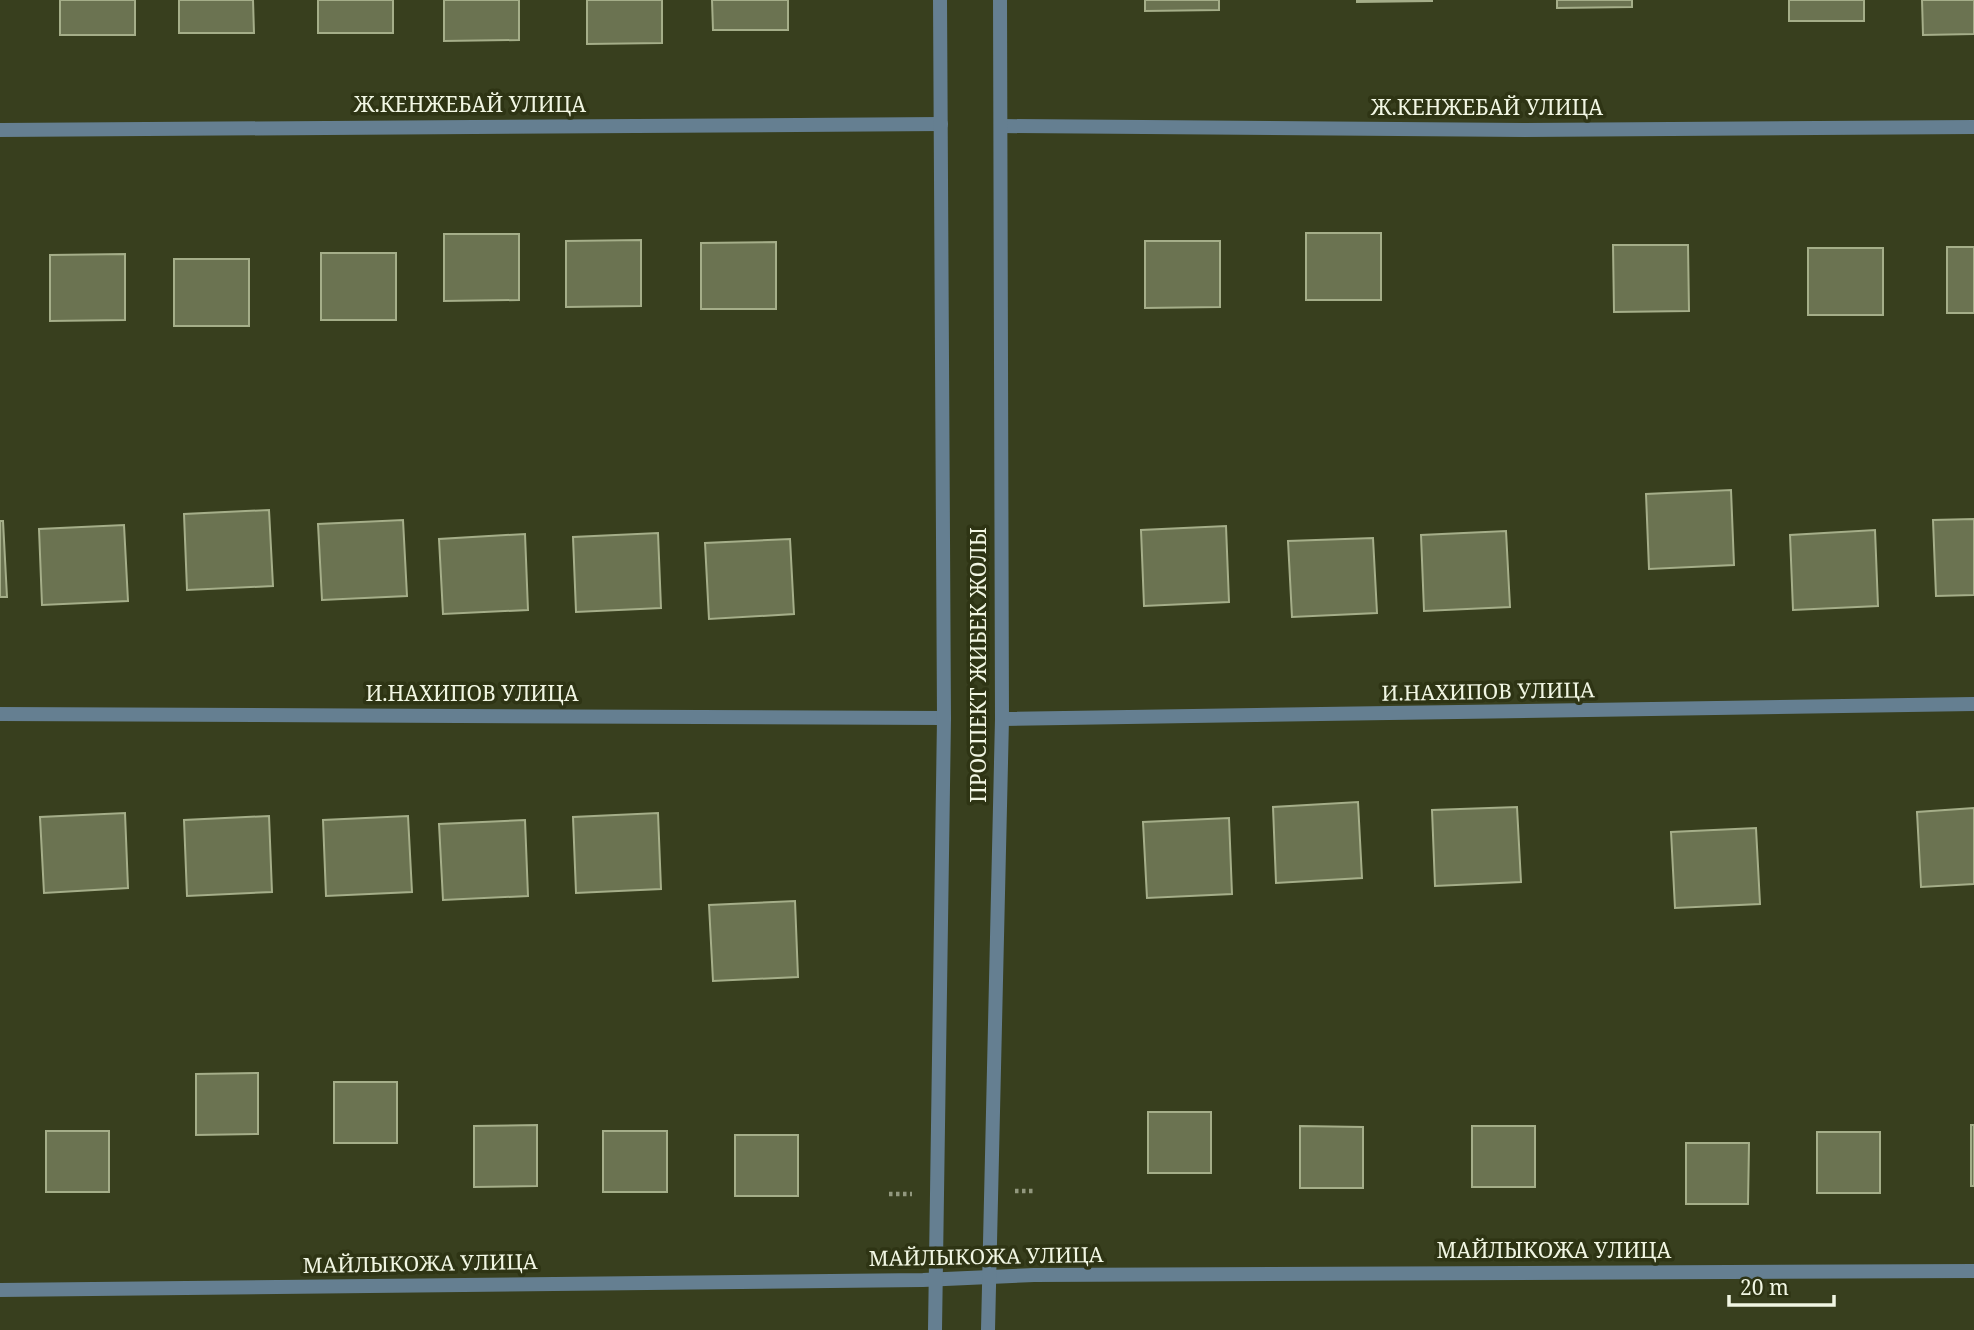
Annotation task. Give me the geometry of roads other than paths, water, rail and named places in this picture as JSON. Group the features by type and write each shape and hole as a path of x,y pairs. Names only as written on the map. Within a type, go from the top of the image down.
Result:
{"street":[{"name":"ПРОСПЕКТ ЖИБЕК ЖОЛЫ","path":"935,1330 944,718 940,0"},
{"name":"ПРОСПЕКТ ЖИБЕК ЖОЛЫ","path":"988,1330 1002,719 1000,0"},
{"name":"Ж.КЕНЖЕБАЙ УЛИЦА","path":"0,130 941,124"},
{"name":"Ж.КЕНЖЕБАЙ УЛИЦА","path":"1001,125 1511,130 1974,127"},
{"name":"И.НАХИПОВ УЛИЦА","path":"1002,719 1974,704"},
{"name":"И.НАХИПОВ УЛИЦА","path":"0,714 944,718"},
{"name":"МАЙЛЫКОЖА УЛИЦА","path":"0,1290 988,1277 1974,1271"}]}
